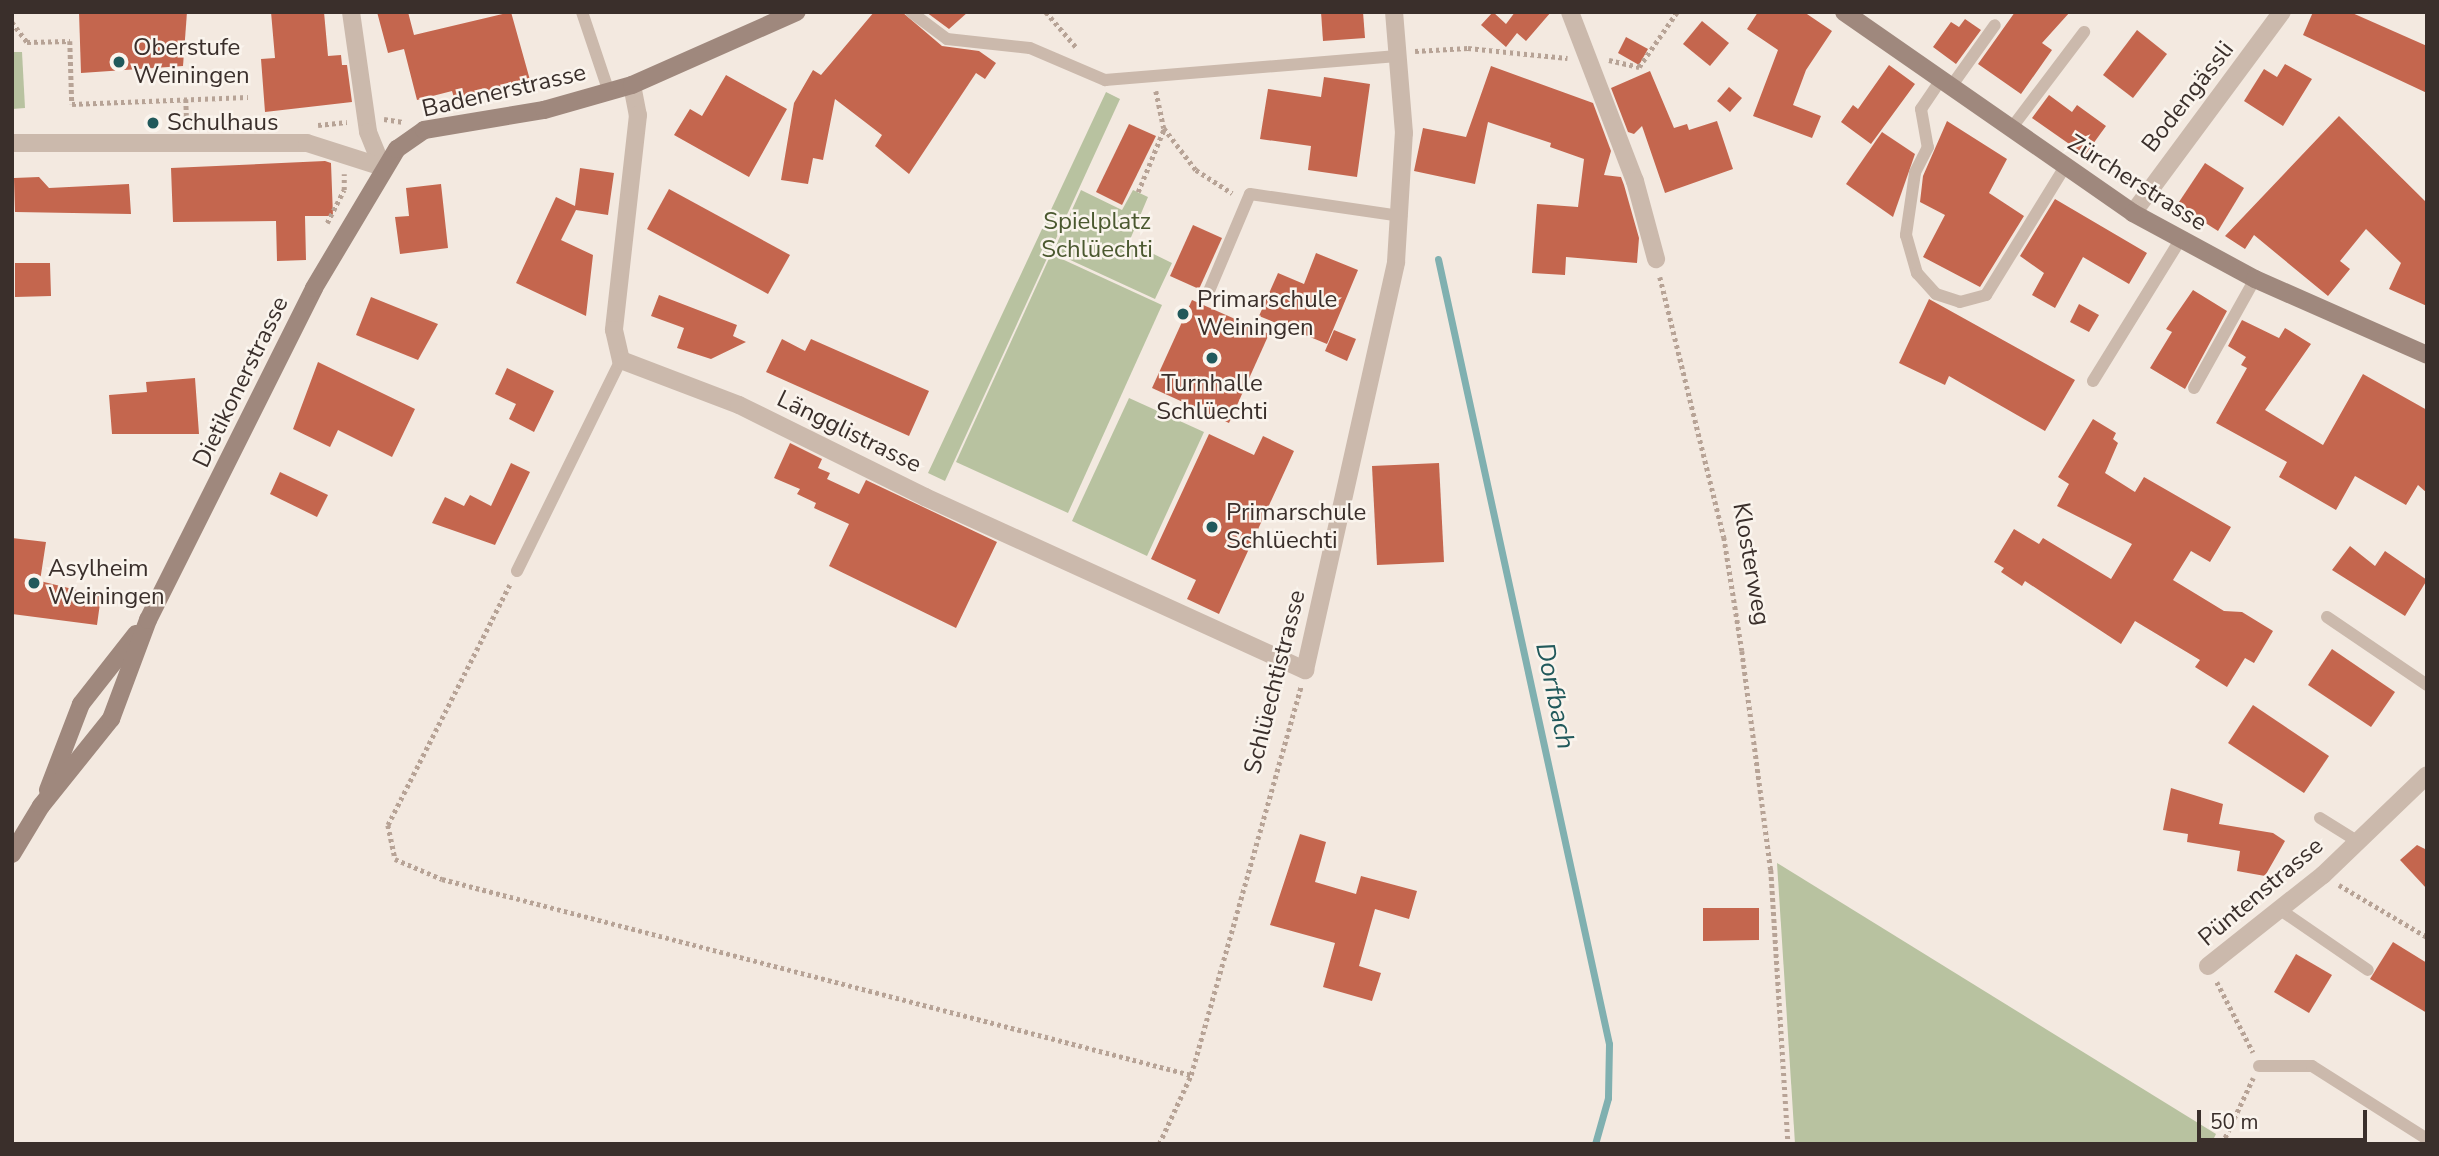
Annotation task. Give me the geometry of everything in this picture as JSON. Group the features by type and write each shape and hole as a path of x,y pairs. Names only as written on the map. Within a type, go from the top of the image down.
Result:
{"street":[{"path":"351,12 369,132 382,167"},
{"name":"Badenerstrasse","path":"382,167 424,130 544,110 632,85 797,12"},
{"name":"Schlüechtistrasse","path":"1305,670 1396,262 1401,216 1404,134 1394,12"},
{"path":"1570,12 1584,60 1635,181 1656,259"},
{"name":"Zürcherstrasse","path":"1844,12 2064,168 2133,213 2255,279 2427,355"},
{"name":"Bodengässli","path":"2133,213 2282,12"},
{"path":"621,360 614,330 638,115 632,85"},
{"path":"12,143 307,143 382,167"},
{"name":"Dietikonerstrasse","path":"12,854 41,806 111,719 148,621 314,288 382,167"},
{"name":"Längglistrasse","path":"621,360 739,405 925,497 1305,670"},
{"name":"Dietikonerstrasse","path":"41,806 80,704 148,621"},
{"name":"Püntenstrasse","path":"2208,966 2282,911 2425,779"}],"lane":[{"path":"582,12 609,92"},
{"path":"911,12 947,39 1030,48 1097,79 1397,56"},
{"path":"1995,25 1945,85 1921,108 1928,148 1915,173 1906,235 1917,273 1936,294 1960,302 1986,295 2064,168"},
{"path":"2010,130 2084,32"},
{"path":"1209,291 1250,194 1401,216"},
{"path":"2093,381 2180,240"},
{"path":"2194,388 2255,279"},
{"path":"517,571 621,360"},
{"path":"2327,617 2427,685"},
{"path":"2320,818 2357,841"},
{"path":"2282,911 2368,970"},
{"path":"2259,1066 2312,1066 2427,1139"}],"path":[{"path":"1397,56 1468,48 1584,60 1594,56 1639,67 1677,12"},
{"path":"12,22 27,42 70,41 72,104 248,97"},
{"path":"1153,76 1164,128 1196,170 1226,192 1250,194"},
{"path":"186,99 187,122"},
{"path":"1138,192 1164,128"},
{"path":"321,234 344,190 343,171 336,163"},
{"name":"Klosterweg","path":"1656,259 1724,537 1742,652 1771,870 1788,1144"},
{"path":"517,571 388,825 395,859 469,886 1191,1075"},
{"name":"Schlüechtistrasse","path":"1159,1144 1191,1075 1305,670"},
{"path":"2323,875 2427,937"},
{"name":"Püntenstrasse","path":"2208,966 2259,1066"},
{"path":"2222,1144 2259,1066"}],"green space":[{"path":"12,52 22,52 25,108 12,109"},
{"path":"1106,92 1120,99 945,481 928,473"},
{"name":"Spielplatz Schlüechti","path":"1081,190 1122,210 1133,190 1148,197 1129,242 1172,263 1155,299 1053,252"},
{"path":"1051,254 1162,305 1068,513 956,462"},
{"path":"1129,398 1204,432 1147,556 1072,521"},
{"path":"1777,863 2216,1134 2211,1144 1795,1144"}],"building":[{"path":"79,12 187,12 183,66 81,73"},
{"path":"271,12 324,12 328,56 341,55 342,65 347,65 352,102 265,112 261,59 275,58"},
{"path":"377,12 408,12 414,35 511,12 530,80 455,101 452,91 417,100 404,49 388,53"},
{"path":"874,12 902,12 942,46 979,51 996,63 985,79 976,73 909,174 875,146 882,135 835,99 823,160 813,158 808,184 781,180 794,103 813,70 821,75"},
{"path":"926,12 968,12 949,29"},
{"path":"1321,12 1363,12 1365,38 1323,41"},
{"path":"1493,12 1506,24 1515,12 1551,12 1526,41 1517,33 1506,47 1481,25"},
{"path":"1758,12 1804,12 1832,31 1806,70 1793,105 1821,116 1812,138 1753,116 1778,50 1747,29"},
{"path":"2015,12 2070,12 2042,43 2052,50 2021,94 1978,64"},
{"path":"2313,12 2350,12 2427,46 2427,93 2303,35"},
{"path":"1965,19 1981,30 1956,64 1933,47 1951,22 1959,27"},
{"path":"1702,21 1729,43 1710,66 1683,44"},
{"path":"2137,30 2167,54 2133,98 2103,75"},
{"path":"1626,37 1648,49 1639,65 1618,53"},
{"path":"2285,64 2312,79 2283,126 2244,101 2264,69 2277,77"},
{"path":"1889,65 1915,84 1871,144 1841,122 1853,105 1858,109"},
{"path":"1491,66 1593,103 1611,151 1604,175 1621,177 1639,238 1637,263 1566,257 1565,275 1532,273 1537,204 1578,207 1584,159 1550,147 1551,143 1488,122 1475,184 1414,171 1423,128 1466,137"},
{"path":"1650,71 1674,128 1687,124 1689,130 1717,121 1733,169 1665,193 1642,126 1634,134 1628,132 1611,88"},
{"path":"726,75 787,109 749,177 674,135 690,109 702,116"},
{"path":"1324,77 1370,84 1357,177 1308,170 1311,146 1260,139 1268,89 1321,97"},
{"path":"1729,87 1742,98 1730,112 1717,101"},
{"path":"2049,95 2072,112 2077,105 2106,126 2085,155 2032,118"},
{"path":"2339,116 2427,203 2427,306 2389,289 2401,263 2366,229 2340,261 2350,269 2328,296 2254,235 2245,249 2225,236"},
{"path":"1947,121 2007,159 1989,193 2024,216 1980,287 1923,257 1945,215 1920,202 1923,176"},
{"path":"1129,124 1156,136 1122,205 1096,192"},
{"path":"1882,132 1915,154 1893,217 1846,184"},
{"path":"325,161 331,163 333,216 305,216 306,260 277,261 276,221 173,222 171,168"},
{"path":"2205,163 2244,188 2218,231 2177,205"},
{"path":"580,168 614,173 608,215 576,210 561,240 593,255 586,316 516,283 556,197 575,206"},
{"path":"39,177 49,188 129,184 131,214 15,212 14,178"},
{"path":"441,184 448,248 400,254 395,217 409,216 406,188"},
{"path":"669,189 790,255 768,294 647,229"},
{"path":"2055,199 2147,253 2129,284 2083,257 2055,308 2032,295 2044,273 2020,256"},
{"path":"1193,225 1222,238 1199,289 1170,276"},
{"path":"1316,253 1358,270 1327,344 1259,316 1278,273 1304,284"},
{"path":"15,263 50,263 51,296 15,297"},
{"path":"2193,290 2227,311 2185,389 2150,368 2172,332 2166,329"},
{"path":"659,295 737,325 733,336 746,342 711,359 677,348 684,328 651,316"},
{"path":"371,297 438,324 418,360 356,335"},
{"path":"1929,299 2075,380 2045,431 1949,376 1945,385 1899,363"},
{"name":"Turnhalle Schlüechti","path":"1192,300 1269,334 1229,423 1152,388"},
{"path":"2079,304 2099,315 2089,332 2070,322"},
{"path":"2242,320 2279,338 2285,328 2311,344 2265,410 2323,445 2363,374 2427,410 2427,493 2418,485 2406,505 2355,476 2336,510 2279,477 2287,462 2216,423 2247,368 2241,365 2246,357 2228,346"},
{"path":"1334,330 1356,339 1347,361 1325,351"},
{"path":"782,339 805,351 811,339 929,391 909,436 766,372"},
{"path":"318,362 415,409 392,457 338,430 330,447 293,429"},
{"path":"507,368 554,391 534,432 509,419 516,404 495,394"},
{"path":"195,378 199,434 112,434 109,395 147,392 146,382"},
{"path":"2093,419 2116,433 2113,439 2118,443 2105,473 2135,492 2144,477 2231,527 2210,562 2191,551 2173,580 2224,611 2242,612 2273,631 2254,663 2245,658 2227,687 2195,667 2200,660 2135,621 2121,644 2025,581 2022,586 2001,572 2004,568 1994,562 2014,529 2039,544 2043,538 2111,579 2132,544 2057,506 2069,484 2058,477"},
{"name":"Primarschule Schlüechti","path":"1209,434 1254,455 1263,436 1294,451 1219,614 1187,599 1196,580 1151,559"},
{"path":"790,443 822,459 818,468 830,473 827,479 859,494 866,480 997,542 956,628 829,566 849,524 814,508 816,503 797,494 800,489 774,478"},
{"path":"511,463 530,472 495,545 432,523 445,497 464,506 470,495 491,506"},
{"path":"1439,463 1444,562 1377,565 1372,466"},
{"path":"280,472 328,495 317,517 270,494"},
{"name":"Asylheim Weiningen","path":"12,538 46,542 40,581 101,596 97,625 12,614"},
{"path":"2350,546 2375,566 2385,551 2427,580 2405,616 2332,570"},
{"path":"2332,649 2395,692 2371,727 2308,685"},
{"path":"2253,705 2329,756 2304,793 2228,743"},
{"path":"2171,788 2223,804 2219,824 2273,833 2285,841 2265,876 2237,871 2240,851 2187,842 2188,834 2163,830"},
{"path":"1300,834 1326,842 1315,882 1356,894 1361,876 1417,891 1409,919 1375,909 1359,966 1381,973 1372,1001 1323,987 1335,943 1270,925"},
{"path":"2417,845 2427,850 2427,889 2400,860"},
{"path":"1703,908 1759,908 1759,940 1703,941"},
{"path":"2393,942 2427,963 2427,1013 2370,979"},
{"path":"2296,954 2332,975 2309,1013 2274,992"}],"waterway":[{"name":"Dorfbach","path":"1438,259 1609,1044 1608,1098 1595,1144"}],"place":[{"name":"Oberstufe Weiningen","path":"119,62"},
{"name":"Schulhaus","path":"153,123"},
{"name":"Primarschule Weiningen","path":"1183,314"},
{"name":"Turnhalle Schlüechti","path":"1212,358"},
{"name":"Primarschule Schlüechti","path":"1212,527"},
{"name":"Asylheim Weiningen","path":"34,583"}]}
